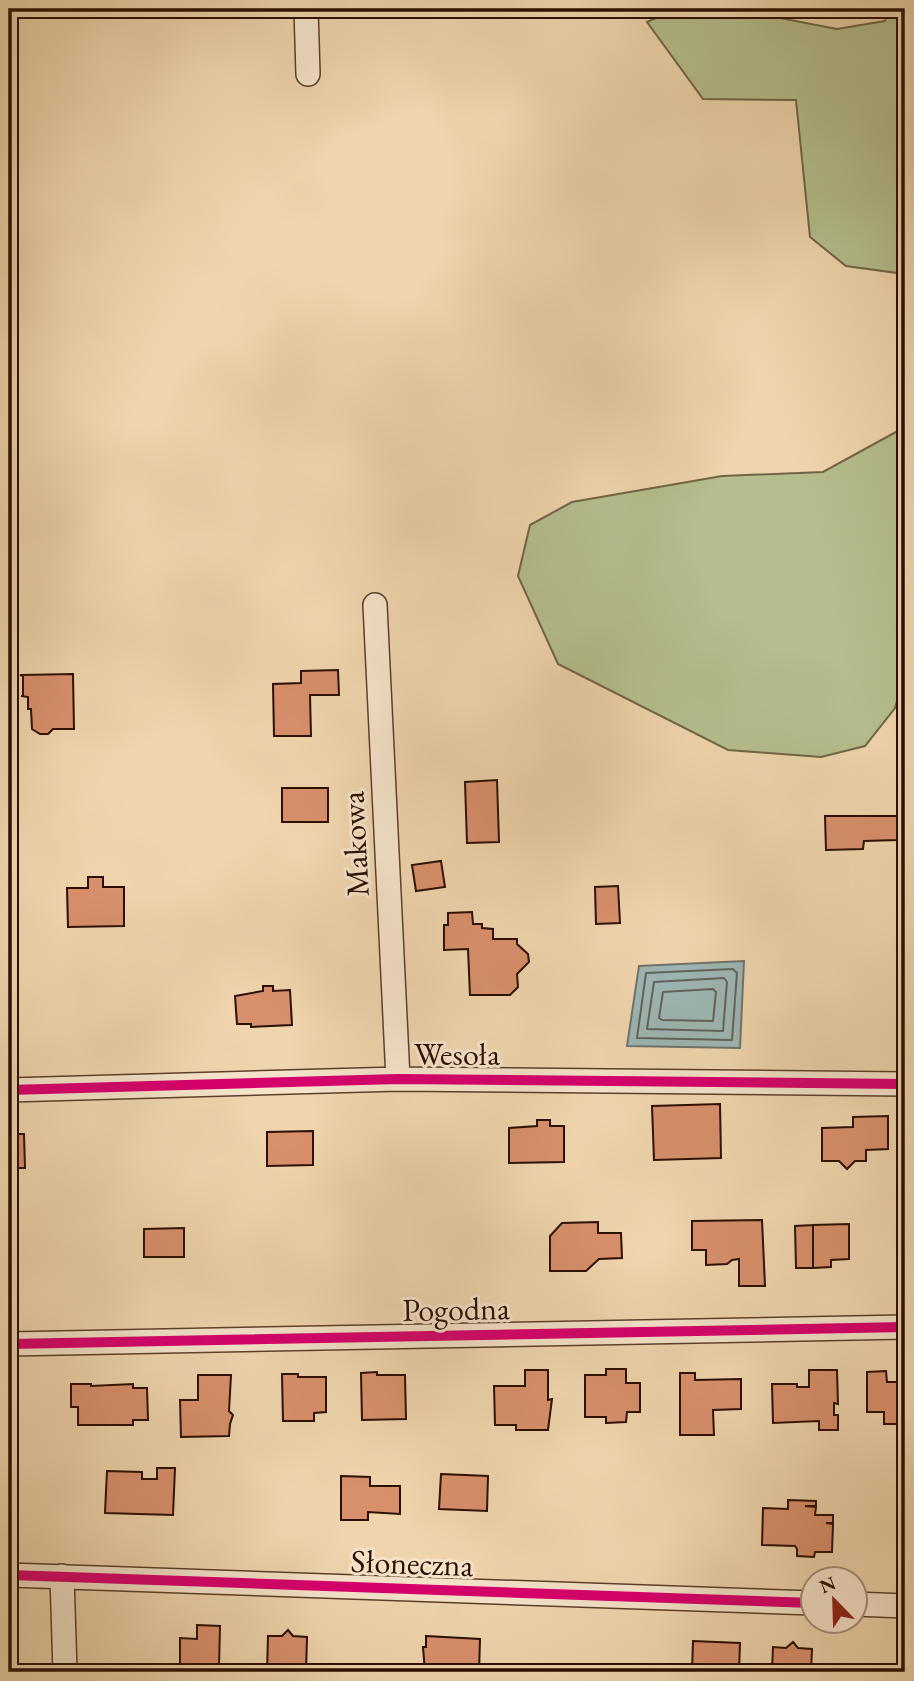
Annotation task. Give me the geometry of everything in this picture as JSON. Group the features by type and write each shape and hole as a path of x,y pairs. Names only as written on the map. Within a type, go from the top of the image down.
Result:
{"street":[{"path":"306,9 309,74"},
{"name":"Makowa","path":"375,605 398,1079"},
{"name":"Wesoła","path":"9,1090 398,1079 905,1084"},
{"name":"Pogodna","path":"9,1344 905,1327"},
{"name":"Słoneczna","path":"9,1575 799,1602"},
{"path":"62,1576 65,1672"},
{"path":"869,1605 905,1606"}],"green space":[{"path":"676,9 733,9 837,29 885,21 889,9 905,9 905,274 846,266 810,237 796,100 703,99 647,22"},
{"path":"905,427 905,671 895,708 865,746 821,757 728,750 558,664 518,576 530,525 572,502 722,476 823,472"}],"water":[{"path":"744,961 740,1048 627,1046 639,966"}],"building":[{"path":"338,670 339,695 310,695 311,736 274,736 273,684 301,683 301,671"},
{"path":"73,674 74,729 53,729 48,734 40,734 32,729 28,697 21,696 23,676 20,675"},
{"path":"497,780 499,842 467,843 465,782"},
{"path":"282,788 328,788 328,822 282,822"},
{"path":"825,816 898,816 898,840 864,841 863,849 826,850"},
{"path":"441,861 445,887 416,891 412,865"},
{"path":"88,877 103,877 103,887 124,887 124,926 68,927 67,888 88,888"},
{"path":"618,886 620,923 596,924 595,887"},
{"path":"472,912 473,924 482,924 482,928 493,929 493,939 517,939 517,944 528,954 529,962 517,974 518,987 510,995 470,995 468,949 444,950 444,925 448,925 448,913"},
{"path":"263,986 273,986 273,991 290,990 292,1025 251,1027 251,1024 237,1024 235,996 263,991"},
{"path":"720,1104 721,1158 654,1160 652,1106"},
{"path":"888,1116 888,1149 866,1150 866,1161 855,1161 847,1169 839,1161 822,1161 822,1128 853,1127 853,1117"},
{"path":"537,1120 550,1120 550,1126 564,1126 564,1162 509,1163 509,1128 537,1126"},
{"path":"313,1131 313,1165 267,1166 267,1132"},
{"path":"9,1134 24,1134 25,1168 9,1168"},
{"path":"762,1220 765,1286 739,1286 739,1259 727,1264 706,1265 706,1250 692,1250 692,1221"},
{"path":"598,1222 598,1233 621,1233 622,1258 599,1259 586,1271 550,1271 550,1236 562,1223"},
{"path":"849,1224 849,1259 831,1260 831,1267 813,1268 813,1225"},
{"path":"813,1225 813,1268 796,1268 795,1226"},
{"path":"184,1228 184,1257 144,1257 144,1229"},
{"path":"9,1231 12,1231 12,1272 9,1272"},
{"path":"606,1369 626,1369 626,1383 640,1383 640,1412 627,1412 626,1422 606,1423 606,1417 585,1417 585,1375 606,1375"},
{"path":"525,1370 548,1370 548,1400 552,1399 548,1430 516,1430 516,1425 495,1425 494,1386 525,1386"},
{"path":"809,1370 837,1370 838,1404 834,1403 834,1415 838,1415 838,1430 819,1430 819,1421 773,1423 772,1384 809,1387"},
{"path":"886,1371 887,1382 905,1382 905,1424 884,1424 884,1412 867,1412 867,1372"},
{"path":"377,1372 377,1375 405,1375 406,1419 362,1420 361,1373"},
{"path":"680,1373 695,1373 695,1380 741,1379 741,1409 713,1410 714,1435 680,1435"},
{"path":"282,1374 326,1377 326,1412 314,1413 314,1421 283,1421"},
{"path":"198,1375 231,1375 229,1411 233,1415 229,1436 181,1437 180,1400 198,1400"},
{"path":"71,1384 133,1384 133,1388 147,1388 148,1420 133,1420 133,1425 78,1425 78,1407 71,1407"},
{"path":"157,1468 175,1468 173,1515 105,1513 107,1471 142,1472 142,1479 157,1479"},
{"path":"441,1474 488,1476 487,1511 439,1509"},
{"path":"341,1476 370,1477 370,1486 400,1486 400,1514 368,1512 368,1520 341,1520"},
{"path":"788,1500 816,1501 816,1506 805,1506 816,1507 815,1515 833,1515 833,1523 826,1523 833,1524 832,1552 815,1552 814,1557 797,1556 795,1546 762,1545 763,1508 788,1509"},
{"path":"197,1625 220,1626 219,1667 180,1666 180,1638 197,1639"},
{"path":"288,1630 293,1636 307,1637 306,1672 267,1672 268,1636 282,1636"},
{"path":"426,1636 480,1639 479,1672 425,1672 423,1647 426,1647"},
{"path":"693,1641 740,1643 739,1672 692,1672"},
{"path":"793,1642 798,1648 812,1649 811,1672 772,1672 773,1647 786,1648"}],"cycle path":[{"path":"9,1090 398,1079 905,1084"},
{"path":"9,1344 905,1327"},
{"path":"9,1575 799,1603"}]}
